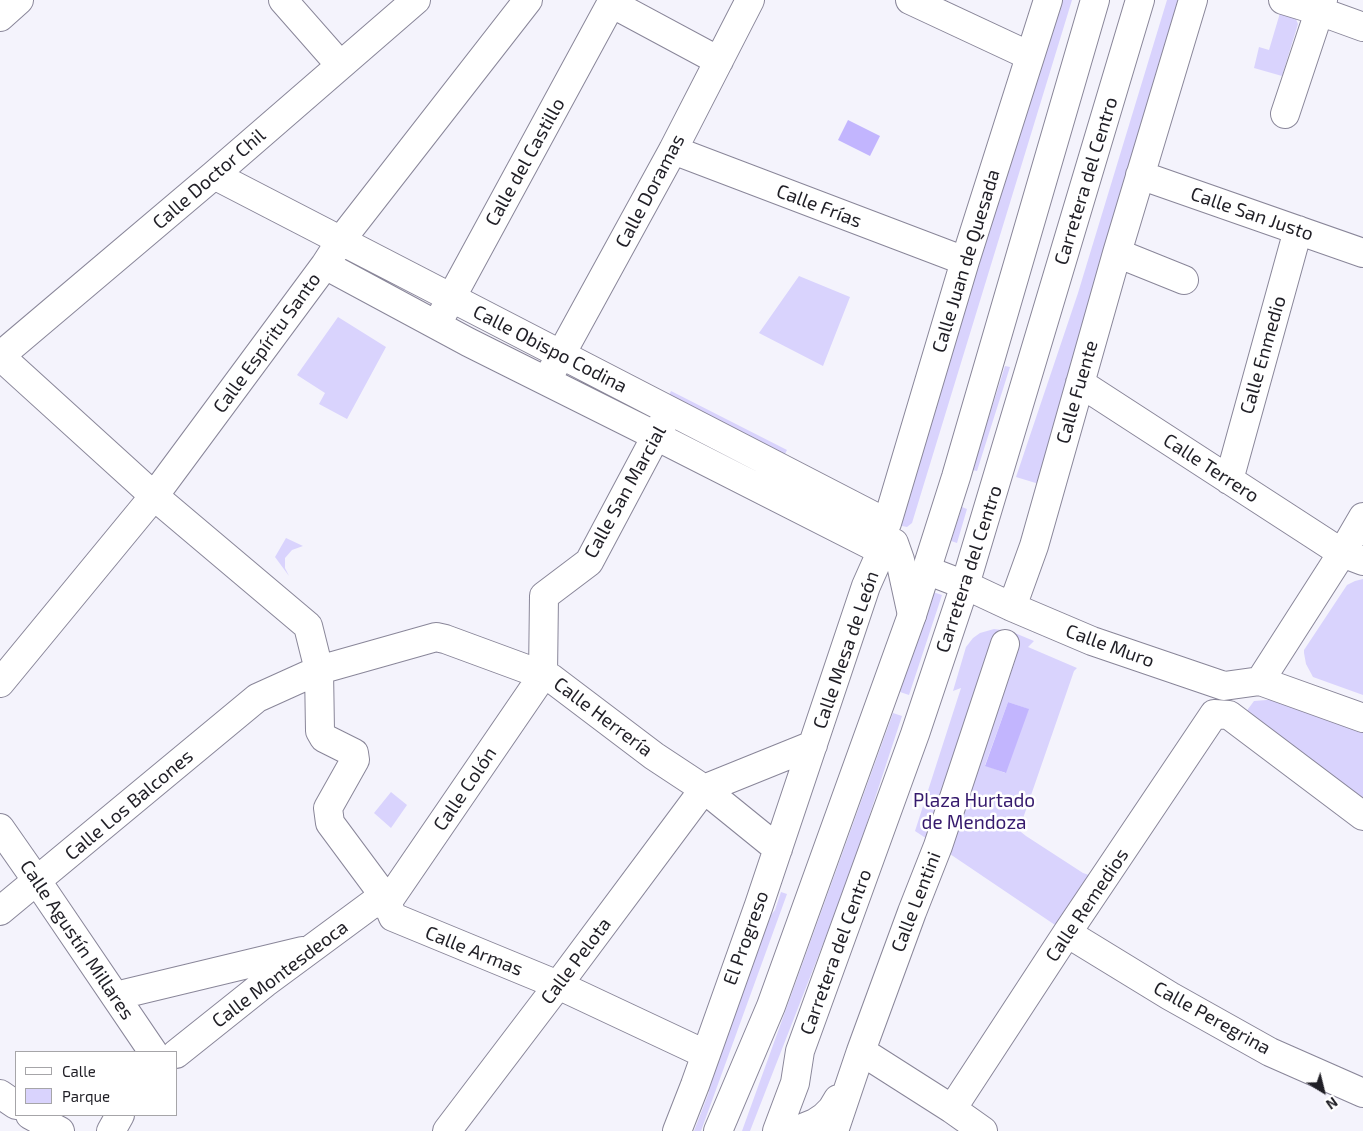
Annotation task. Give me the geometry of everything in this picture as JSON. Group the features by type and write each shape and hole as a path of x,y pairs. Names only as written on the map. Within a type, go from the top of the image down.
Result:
{"street":[{"path":"0,17 19,0"},
{"path":"283,0 339,66"},
{"name":"Calle Doctor Chil","path":"0,356 214,175 416,0"},
{"name":"Calle Espíritu Santo","path":"0,683 154,496 325,265 341,240 528,0"},
{"name":"Calle Doramas","path":"547,381 673,150 750,0"},
{"path":"910,0 1030,56"},
{"name":"Calle Juan de Quesada","path":"887,523 965,262 1048,0"},
{"path":"718,1131 771,1006 912,616 956,477 1095,0"},
{"name":"Carretera del Centro","path":"778,1131 795,1083 800,1051 915,734 965,584 1140,0"},
{"name":"Calle Fuente","path":"1012,607 1034,546 1116,253 1193,0"},
{"path":"1283,0 1321,5 1363,27"},
{"path":"612,1 719,61"},
{"name":"Calle del Castillo","path":"437,325 612,1"},
{"path":"1285,114 1321,5"},
{"name":"Calle Frías","path":"673,150 965,262"},
{"name":"Calle Obispo Codina","path":"214,175 887,523"},
{"name":"Calle San Justo","path":"1140,175 1363,254"},
{"name":"Calle Enmedio","path":"1229,480 1298,230"},
{"path":"1116,253 1184,280"},
{"name":"Calle Obispo Codina","path":"325,265 437,325 891,555"},
{"path":"0,356 154,496 308,626 319,670"},
{"name":"Calle Terrero","path":"1080,382 1229,480 1353,557"},
{"name":"Calle San Marcial","path":"543,675 544,596 588,562 670,411"},
{"path":"1363,517 1353,557 1260,681 1363,718"},
{"path":"887,523 891,555 912,616"},
{"name":"Calle Mesa de León","path":"704,789 814,745 866,586 891,555"},
{"name":"Calle Muro","path":"926,570 965,584 1012,607 1092,641 1224,686 1260,681"},
{"name":"Calle Herrería","path":"257,698 319,670 436,637 445,639 551,678 654,756 704,789 778,849"},
{"name":"Calle Lentini","path":"834,1131 861,1051 938,846 1004,644"},
{"name":"Calle Armas","path":"319,670 320,731 324,738 354,753 355,760 328,808 330,823 387,903 393,917 558,985 705,1054"},
{"name":"Calle Colón","path":"387,903 543,675"},
{"name":"Calle Remedios","path":"952,1109 1067,933 1221,714 1224,686"},
{"name":"Calle Los Balcones","path":"0,911 257,698"},
{"path":"1221,714 1363,816"},
{"name":"El Progreso","path":"677,1131 695,1085 814,745"},
{"name":"Calle Pelota","path":"446,1131 704,789"},
{"name":"Calle Agustín Millares","path":"0,828 152,1051"},
{"name":"Calle Montesdeoca","path":"178,1052 265,983 372,904 387,903"},
{"name":"Calle Peregrina","path":"1067,933 1170,996 1270,1052 1363,1093"},
{"path":"115,996 310,950"},
{"path":"861,1051 983,1131"},
{"path":"0,1094 15,1104"},
{"path":"794,1131 815,1123 832,1109 838,1099"},
{"path":"32,1116 60,1131"},
{"path":"111,1131 119,1116"}],"green space":[{"path":"1058,0 1072,0 912,523 907,527 902,526 899,523"},
{"path":"1167,0 1182,0 1039,484 1016,477 1078,293"},
{"path":"1280,13 1295,17 1298,24 1282,76 1254,68 1259,47 1269,50"},
{"path":"799,276 850,297 823,366 759,333"},
{"path":"338,317 386,347 347,419 319,404 325,393 297,375"},
{"path":"1005,366 1010,367 977,471 972,470"},
{"path":"671,391 787,450 784,456 668,397"},
{"path":"962,507 967,509 957,543 951,541"},
{"path":"286,538 303,546 292,550 285,558 285,568 289,576 275,557"},
{"path":"1363,579 1363,695 1313,677 1306,664 1304,650 1347,585"},
{"path":"933,592 942,595 909,695 900,692"},
{"name":"Plaza Hurtado de Mendoza","path":"994,629 1010,631 1034,641 1028,647 1077,668 1074,671 1020,827 1021,832 1026,836 1083,873 1089,875 1093,873 1058,927 915,831 961,688 953,691 966,647 980,633","holes":["1008,702 1028,709 1005,773 985,765"]},
{"path":"1279,699 1363,727 1363,829 1231,732 1254,701"},
{"path":"893,713 902,716 861,841 750,1131 742,1131"},
{"path":"391,792 407,805 391,828 374,813"},
{"path":"781,892 787,894 701,1131 694,1131 709,1092 703,1082 768,919 775,910"}],"shaded area":[{"path":"848,120 880,136 870,156 838,140"},
{"path":"1008,702 1029,709 1006,773 985,766"}]}
